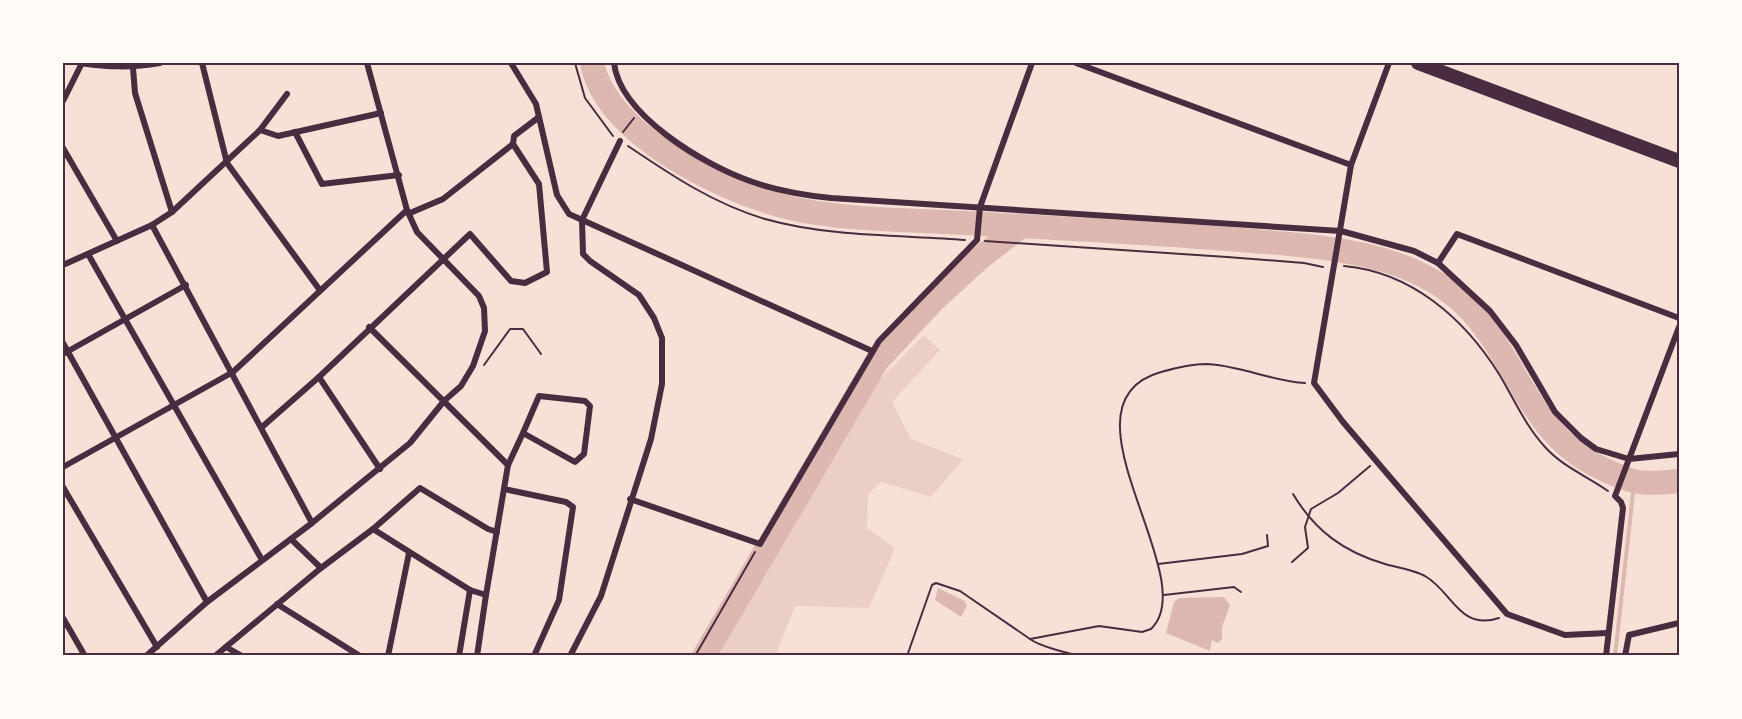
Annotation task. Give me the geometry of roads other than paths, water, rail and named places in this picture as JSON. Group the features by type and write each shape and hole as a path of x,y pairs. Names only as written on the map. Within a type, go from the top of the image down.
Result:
{"main road":[{"path":"1418,63 1679,161"}],"street":[{"path":"63,101 81,63 108,68 133,68 160,63"},
{"path":"202,63 227,163 319,289"},
{"path":"146,656 207,602 312,524 410,443 444,401 461,386 473,366 485,331 484,308 479,296 444,257 417,232 409,212 367,63"},
{"path":"511,63 528,88 539,117 557,195 569,214 872,351"},
{"path":"614,63 621,88 639,111 675,140 713,164 750,181 777,189 831,198 1341,231 1414,251 1438,263 1497,319 1516,345 1555,412 1596,449 1629,459 1679,454"},
{"path":"630,499 760,544 872,351 977,240 980,207 1032,63"},
{"path":"1076,63 1352,165"},
{"path":"1389,63 1352,165 1314,383 1507,614 1566,635 1607,633"},
{"path":"133,68 135,93 172,212"},
{"path":"63,265 152,225 172,212 260,130 287,94"},
{"path":"260,130 278,136 381,113"},
{"path":"262,427 319,377 369,327 470,234 511,281 525,283 547,272 539,184 513,144 514,136 539,117"},
{"path":"295,132 322,183 399,174"},
{"path":"570,656 601,596 630,499 651,439 662,384 662,338 654,318 639,295 583,254 582,220 619,140"},
{"path":"63,467 233,372 319,289 409,212 443,199 513,144"},
{"path":"63,148 117,241"},
{"path":"152,225 233,372 312,524"},
{"path":"1438,263 1457,234 1679,318"},
{"path":"88,254 262,560"},
{"path":"65,353 186,285"},
{"path":"369,327 508,465"},
{"path":"1606,656 1623,508 1616,494 1679,327"},
{"path":"63,343 65,353 207,602"},
{"path":"319,377 380,469"},
{"path":"477,656 508,465 539,396 585,401 590,406 584,454 575,462 523,433"},
{"path":"63,487 157,647"},
{"path":"215,656 321,568 373,529 420,488 488,529 497,532"},
{"path":"504,489 566,502 573,507 559,600 534,656"},
{"path":"373,529 470,590 486,595"},
{"path":"291,539 321,568"},
{"path":"388,656 409,553"},
{"path":"459,656 470,590"},
{"path":"277,604 360,656"},
{"path":"63,618 85,656"},
{"path":"1625,656 1629,635 1679,623"},
{"path":"226,647 242,656"}],"waterway":[{"path":"592,63 602,90 620,114 644,137 672,157 702,174 733,189 790,208 854,217 1208,237 1289,244 1363,255 1411,270 1433,281 1472,312 1502,354 1542,418 1577,454 1601,468 1631,480 1647,483 1679,481"},
{"path":"704,656 877,361 933,301 980,258 1020,227"},
{"path":"1615,656 1634,484"}]}
